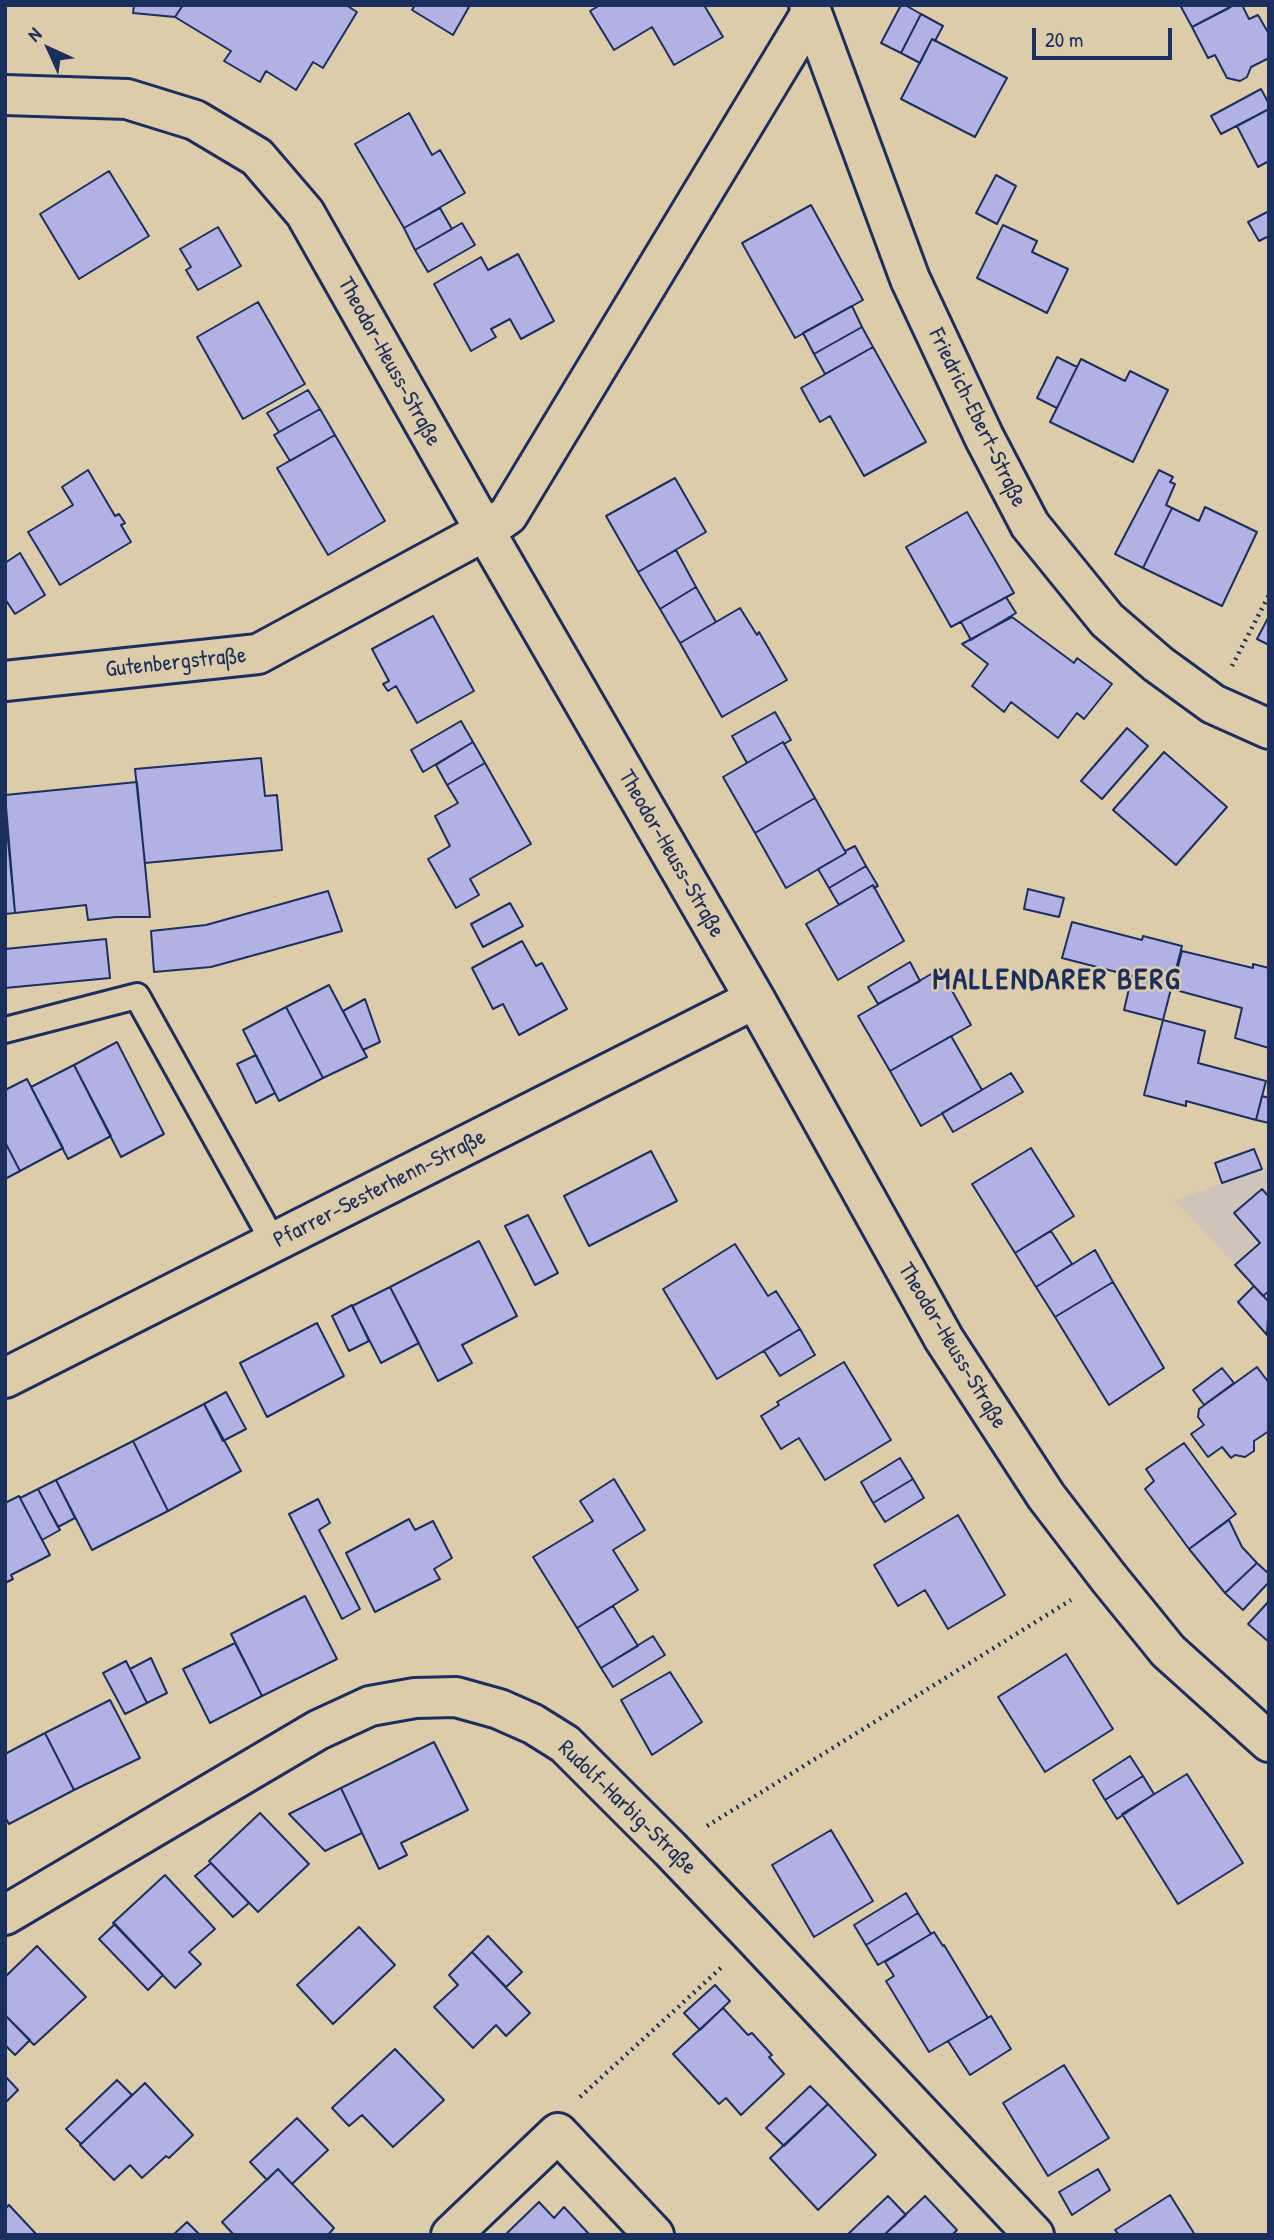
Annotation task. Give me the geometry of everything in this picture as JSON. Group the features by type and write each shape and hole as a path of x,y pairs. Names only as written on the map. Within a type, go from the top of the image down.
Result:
{"street":[{"name":"Friedrich-Ebert-Straße","path":"485,531 508,514 810,9"},
{"name":"Friedrich-Ebert-Straße","path":"810,9 910,279 984,437 1030,525 1107,620 1158,664 1213,704 1269,729"},
{"name":"Theodor-Heuss-Straße","path":"5,95 127,99 195,120 257,157 305,213 755,999 944,1339 1046,1496 1108,1577 1168,1651 1269,1742"},
{"name":"Gutenbergstraße","path":"5,681 258,654 485,531"},
{"name":"Pfarrer-Sesterhenn-Straße","path":"5,1378 755,999"},
{"name":"Rudolf-Harbig-Straße","path":"5,1915 318,1730 370,1706 415,1698 456,1697 499,1709 533,1724 565,1744 670,1849 1034,2235"},
{"path":"450,2235 558,2133 654,2235"}],"lane":[{"path":"5,1030 137,996 274,1242"}],"path":[{"path":"1213,704 1269,595"},
{"path":"670,1849 1108,1577"},
{"path":"558,2133 571,2105 754,1937"}],"shaded area":[{"path":"1269,1167 1269,1302 1175,1200"}],"building":[{"path":"134,5 183,5 175,17 133,13"},
{"path":"183,5 346,5 357,12 323,68 313,62 296,90 266,71 260,82 224,61 231,51 175,17"},
{"path":"415,5 470,5 453,35 412,10"},
{"path":"600,5 704,5 723,37 674,65 652,27 614,50 590,11"},
{"path":"901,5 921,14 901,53 881,43"},
{"path":"1180,5 1227,5 1229,8 1192,27"},
{"path":"1234,5 1242,5 1249,19 1258,15 1269,34 1269,58 1251,67 1247,77 1240,81 1227,78 1215,55 1208,58 1192,27"},
{"path":"921,14 943,26 935,41 932,39 920,63 901,53"},
{"path":"932,39 1007,78 975,137 901,99"},
{"path":"1261,89 1269,109 1221,134 1211,116"},
{"path":"1269,109 1269,161 1258,167 1237,126"},
{"path":"409,113 432,155 440,150 465,193 404,228 355,144"},
{"path":"109,171 149,236 79,279 40,214"},
{"path":"996,175 1016,186 997,224 976,213"},
{"path":"811,205 863,300 795,338 742,243"},
{"path":"440,208 452,229 415,250 404,228"},
{"path":"1269,211 1269,236 1259,241 1248,222"},
{"path":"462,223 475,245 428,272 415,250"},
{"path":"1003,225 1037,241 1032,252 1068,269 1047,313 977,278"},
{"path":"218,227 241,266 198,290 186,270 191,267 180,249"},
{"path":"518,254 554,321 521,339 510,319 491,329 496,337 471,351 434,284 481,257 488,270"},
{"path":"258,302 305,384 243,419 197,337"},
{"path":"852,306 862,327 814,354 803,333"},
{"path":"862,327 873,347 825,374 814,354"},
{"path":"873,347 926,442 864,476 830,416 820,422 801,388"},
{"path":"1057,357 1077,367 1057,408 1037,398"},
{"path":"1081,359 1125,381 1130,371 1168,390 1133,462 1050,422"},
{"path":"308,390 320,409 279,432 267,413"},
{"path":"320,409 335,435 290,461 274,435"},
{"path":"335,435 385,521 328,555 277,468"},
{"path":"88,470 115,516 119,514 125,523 121,525 131,542 60,585 28,532 73,505 62,487"},
{"path":"1159,470 1173,477 1170,482 1175,484 1166,505 1172,508 1143,568 1115,554"},
{"path":"675,478 706,532 638,572 606,516"},
{"path":"1205,507 1257,532 1222,606 1143,568 1172,508 1199,521"},
{"path":"967,512 1014,593 951,627 906,547"},
{"path":"676,550 696,587 660,609 638,572"},
{"path":"20,553 45,595 15,614 5,599 5,563"},
{"path":"696,587 716,622 680,643 660,609"},
{"path":"1006,597 1016,613 971,640 961,622"},
{"path":"740,608 757,635 759,632 787,680 722,717 680,643"},
{"path":"433,616 474,691 417,723 396,686 388,691 383,684 389,681 372,649"},
{"path":"1269,616 1269,645 1257,639"},
{"path":"1012,617 1074,663 1077,658 1112,684 1084,719 1077,713 1058,738 1011,702 1004,712 972,686 988,664 962,644"},
{"path":"775,712 791,740 747,763 732,736"},
{"path":"461,721 473,742 423,772 411,750"},
{"path":"1127,728 1148,746 1102,799 1081,781"},
{"path":"473,742 485,763 447,785 436,765"},
{"path":"783,742 815,798 755,833 723,777"},
{"path":"1164,752 1227,807 1176,865 1113,810"},
{"path":"261,758 265,796 277,795 282,850 145,863 135,769"},
{"path":"485,763 531,844 470,879 479,895 456,908 428,859 450,846 435,816 458,803 447,785"},
{"path":"137,782 150,917 88,920 86,905 15,913 5,795"},
{"path":"815,798 846,853 786,888 755,833"},
{"path":"5,808 15,913 5,914"},
{"path":"855,846 866,866 829,888 818,869"},
{"path":"866,866 878,886 874,888 873,885 839,905 829,888"},
{"path":"873,885 904,941 838,980 806,924"},
{"path":"1028,889 1064,898 1059,917 1024,909"},
{"path":"328,891 342,931 211,967 154,972 151,931 206,925"},
{"path":"510,903 523,926 483,947 471,924"},
{"path":"1072,922 1142,940 1143,936 1182,946 1163,1020 1124,1010 1132,976 1062,958"},
{"path":"106,939 110,978 5,988 5,949"},
{"path":"522,941 536,966 542,963 567,1009 519,1035 503,1004 493,1009 472,968"},
{"path":"1182,951 1253,968 1253,964 1269,968 1269,1048 1235,1038 1242,1008 1172,989"},
{"path":"910,962 920,981 878,1004 868,987"},
{"path":"940,969 971,1025 890,1071 858,1016"},
{"path":"329,985 367,1057 323,1078 286,1007"},
{"path":"365,999 380,1042 363,1050 343,1011"},
{"path":"286,1007 323,1078 279,1101 243,1030"},
{"path":"1163,1020 1205,1031 1198,1063 1266,1081 1256,1120 1186,1101 1186,1106 1144,1095"},
{"path":"951,1036 982,1090 921,1126 890,1071"},
{"path":"117,1042 164,1134 121,1157 74,1065"},
{"path":"256,1055 275,1093 256,1103 237,1064"},
{"path":"74,1065 111,1136 68,1159 31,1087"},
{"path":"1011,1073 1023,1092 953,1132 942,1113"},
{"path":"27,1079 63,1148 20,1171 5,1142 5,1090"},
{"path":"1262,1096 1269,1098 1269,1123 1256,1120"},
{"path":"5,1142 20,1171 5,1179"},
{"path":"1031,1148 1074,1216 1015,1253 972,1184"},
{"path":"1254,1149 1262,1169 1222,1183 1215,1163"},
{"path":"651,1151 677,1201 589,1246 564,1196"},
{"path":"1262,1189 1269,1197 1269,1291 1263,1296 1235,1265 1260,1243 1234,1213"},
{"path":"528,1215 558,1273 535,1285 505,1226"},
{"path":"1051,1231 1072,1264 1036,1287 1015,1253"},
{"path":"479,1241 517,1316 462,1345 472,1363 438,1381 390,1287"},
{"path":"735,1244 768,1296 776,1291 800,1329 717,1379 663,1289"},
{"path":"1095,1250 1113,1282 1055,1317 1036,1287"},
{"path":"1113,1282 1164,1368 1109,1405 1055,1317"},
{"path":"1254,1286 1269,1302 1267,1335 1238,1302"},
{"path":"390,1287 419,1343 381,1363 352,1306"},
{"path":"352,1305 369,1341 349,1351 332,1316"},
{"path":"317,1323 344,1376 267,1417 240,1363"},
{"path":"800,1329 815,1355 780,1376 764,1351"},
{"path":"844,1362 891,1440 825,1480 799,1438 781,1449 761,1416 779,1405 777,1402"},
{"path":"1257,1367 1269,1383 1269,1431 1254,1441 1254,1451 1245,1457 1235,1455 1231,1458 1222,1447 1208,1457 1191,1434 1204,1425 1198,1417 1199,1409"},
{"path":"1222,1368 1234,1383 1204,1405 1193,1390"},
{"path":"226,1392 246,1429 223,1441 204,1404"},
{"path":"204,1404 241,1471 168,1511 133,1441"},
{"path":"133,1441 168,1511 92,1550 56,1480"},
{"path":"1184,1443 1236,1514 1189,1549 1145,1489 1154,1481 1146,1469"},
{"path":"900,1458 913,1479 873,1503 861,1482"},
{"path":"614,1479 645,1530 613,1550 638,1590 577,1628 533,1557 593,1521 580,1501"},
{"path":"913,1479 924,1498 885,1522 873,1503"},
{"path":"56,1480 75,1518 58,1527 38,1489"},
{"path":"38,1489 60,1530 42,1540 20,1498"},
{"path":"19,1496 50,1555 11,1575 13,1579 5,1583 5,1503"},
{"path":"318,1499 330,1523 319,1530 360,1609 342,1619 289,1514"},
{"path":"958,1515 1005,1595 948,1629 925,1590 898,1606 874,1565"},
{"path":"409,1519 415,1530 433,1521 452,1558 434,1569 440,1579 375,1612 346,1553"},
{"path":"1229,1520 1242,1547 1257,1563 1225,1593 1189,1549"},
{"path":"1257,1563 1269,1574 1269,1582 1243,1610 1225,1593"},
{"path":"305,1596 337,1659 262,1696 231,1634"},
{"path":"1269,1601 1269,1642 1248,1624"},
{"path":"613,1606 638,1646 601,1668 577,1628"},
{"path":"653,1636 665,1655 613,1687 601,1668"},
{"path":"235,1643 262,1696 210,1723 183,1669"},
{"path":"1066,1654 1113,1729 1045,1772 998,1697"},
{"path":"151,1658 167,1693 147,1703 130,1669"},
{"path":"126,1661 147,1703 125,1714 103,1673"},
{"path":"670,1672 702,1722 652,1755 621,1700"},
{"path":"110,1700 140,1758 74,1790 45,1733"},
{"path":"45,1733 74,1790 9,1824 5,1817 5,1754"},
{"path":"434,1742 468,1810 401,1843 407,1855 379,1869 341,1788"},
{"path":"1130,1756 1143,1776 1105,1800 1093,1780"},
{"path":"1187,1774 1243,1863 1178,1904 1122,1814"},
{"path":"1143,1776 1154,1794 1117,1819 1105,1800"},
{"path":"341,1788 362,1833 325,1851 289,1814"},
{"path":"260,1813 309,1864 258,1912 209,1861"},
{"path":"831,1830 873,1901 814,1937 772,1865"},
{"path":"211,1863 249,1903 233,1917 195,1876"},
{"path":"165,1875 215,1929 189,1952 201,1964 175,1988 113,1923"},
{"path":"906,1893 918,1913 866,1945 854,1925"},
{"path":"918,1913 931,1934 878,1965 866,1945"},
{"path":"115,1924 163,1975 148,1990 99,1939"},
{"path":"359,1927 395,1965 333,2024 297,1985"},
{"path":"934,1932 988,2018 929,2052 886,1981 894,1976 885,1962"},
{"path":"488,1936 522,1972 506,1987 472,1952"},
{"path":"37,1946 86,1997 34,2045 5,2015 5,1977"},
{"path":"472,1952 530,2013 506,2036 496,2025 473,2048 434,2007 458,1985 449,1975"},
{"path":"715,1985 730,2001 700,2030 684,2013"},
{"path":"723,2008 748,2035 752,2033 772,2055 769,2057 784,2074 741,2115 726,2098 719,2104 673,2054"},
{"path":"5,2015 30,2040 15,2055 5,2045"},
{"path":"991,2016 1011,2049 970,2075 948,2041"},
{"path":"395,2049 444,2100 393,2147 362,2115 349,2126 332,2108"},
{"path":"1064,2065 1109,2138 1048,2176 1003,2103"},
{"path":"5,2076 18,2090 5,2103"},
{"path":"117,2080 132,2095 81,2144 66,2129"},
{"path":"145,2083 193,2135 169,2158 166,2156 142,2178 130,2165 114,2180 80,2145"},
{"path":"810,2086 828,2104 784,2146 766,2128"},
{"path":"828,2104 876,2155 818,2210 770,2158"},
{"path":"297,2118 328,2150 292,2184 278,2169 267,2180 250,2162"},
{"path":"278,2169 334,2228 328,2235 234,2235 222,2222"},
{"path":"1098,2169 1110,2190 1072,2215 1059,2192"},
{"path":"1170,2195 1195,2235 1119,2235 1115,2230"},
{"path":"888,2196 906,2215 884,2235 847,2235"},
{"path":"925,2196 957,2230 952,2235 884,2235"},
{"path":"539,2202 554,2218 564,2207 588,2233 505,2235"},
{"path":"9,2205 37,2235 5,2235 5,2209"},
{"path":"187,2222 200,2235 173,2235"}],"district":[{"name":"MALLENDARER BERG","path":"1057,981"}]}
